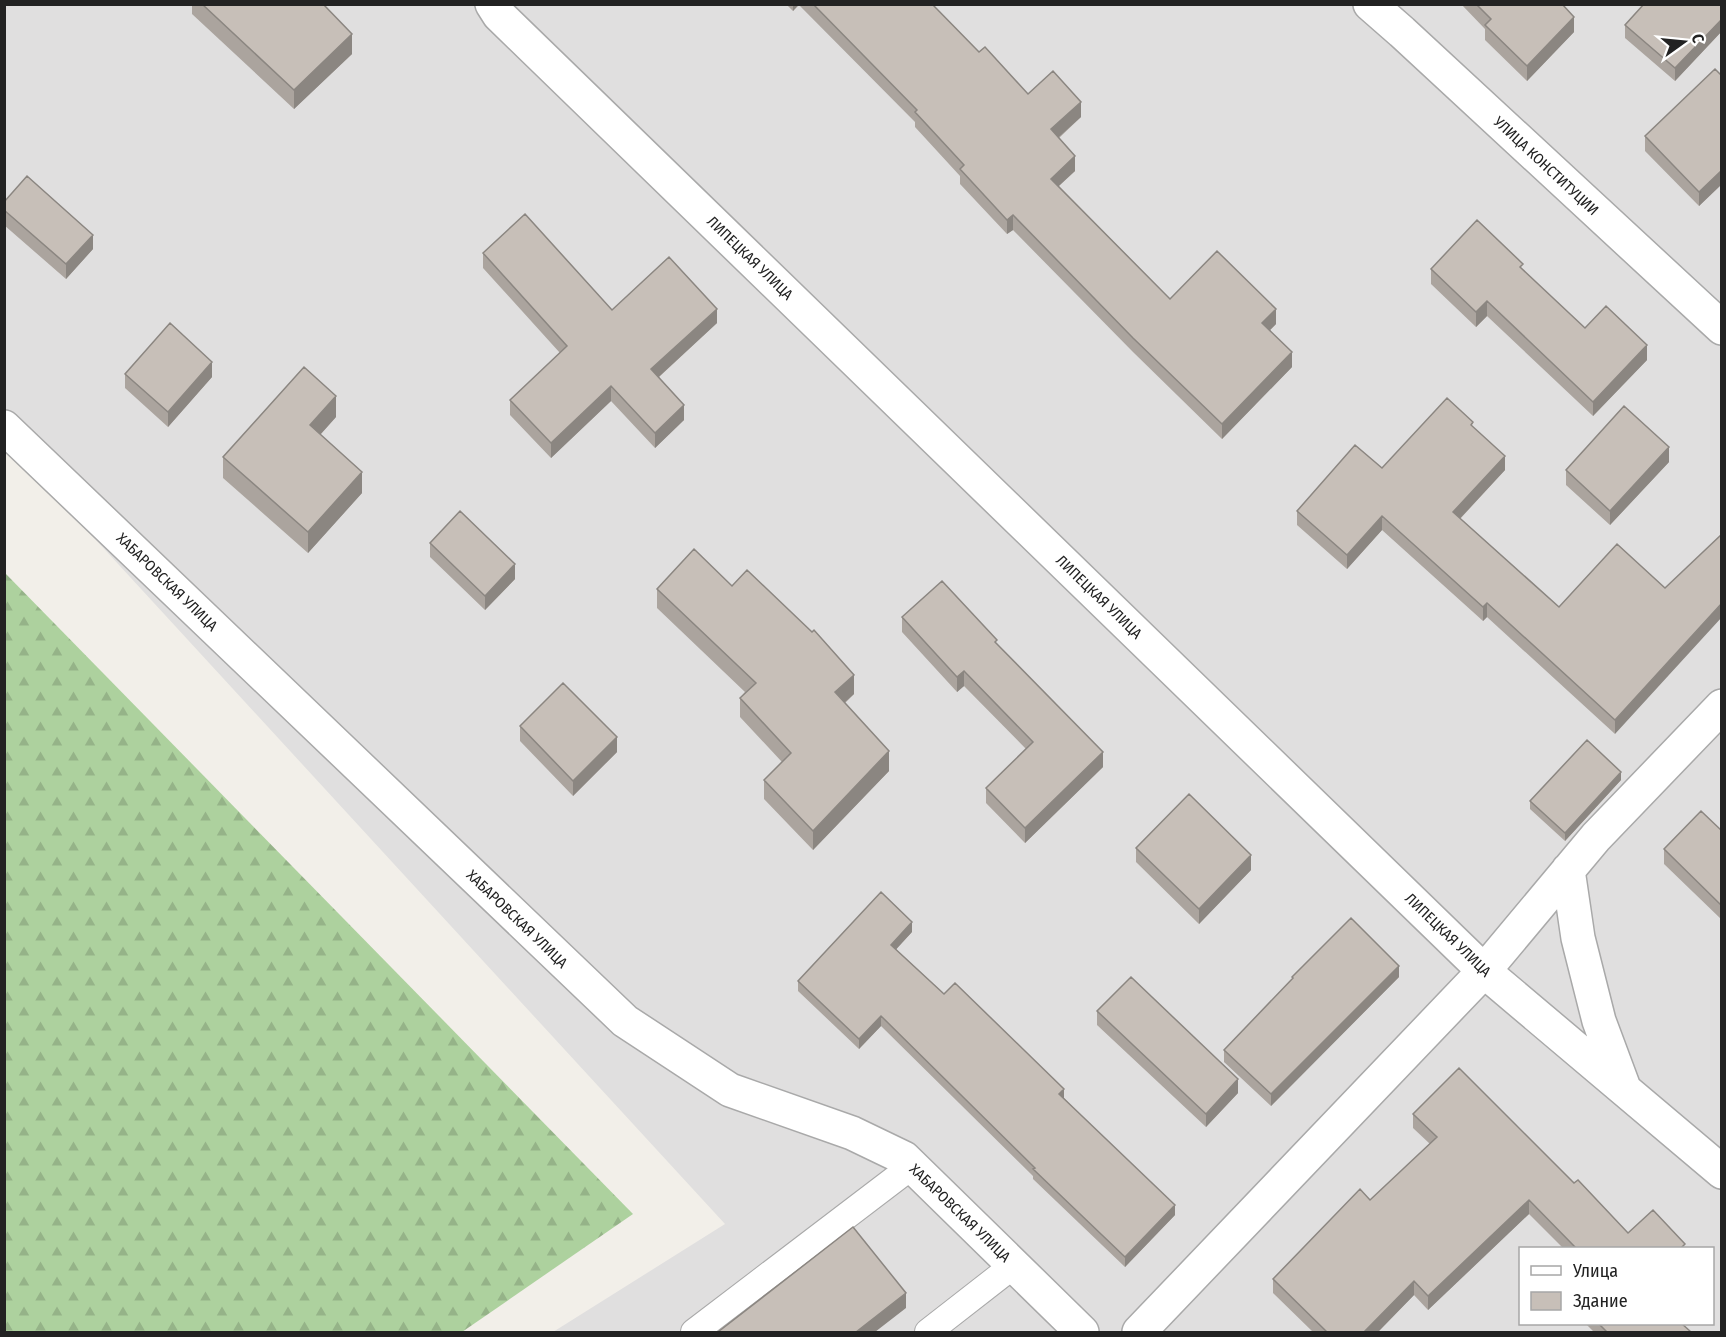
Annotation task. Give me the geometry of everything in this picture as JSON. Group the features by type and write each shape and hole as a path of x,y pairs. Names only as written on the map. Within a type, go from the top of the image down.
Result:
{"street":[{"name":"ЛИПЕЦКАЯ УЛИЦА","path":"492,4 499,15 1484,971 1722,1172"},
{"name":"УЛИЦА КОНСТИТУЦИИ","path":"1370,4 1722,328"},
{"name":"ХАБАРОВСКАЯ УЛИЦА","path":"4,427 625,1022 730,1090 852,1133 904,1158 1082,1332"},
{"path":"1139,1332 1484,971 1596,837 1722,706"},
{"path":"1568,870 1578,938 1599,1021 1624,1090"}],"lane":[{"path":"694,1332 912,1166"},
{"path":"928,1332 1014,1265"}],"shaded area":[{"path":"5,5 1721,5 1721,1332 553,1332 725,1224 5,441"}],"green space":[{"path":"5,573 633,1214 462,1332 5,1332"}],"building":[{"path":"202,4 323,4 352,34 294,90"},
{"path":"813,4 932,4 979,52 985,47 1028,94 1053,71 1081,102 1051,129 1075,156 1051,179 1170,299 1217,251 1276,309 1262,323 1292,352 1222,424 1133,338 1013,215 1007,220 960,169 964,165 915,112 917,110"},
{"path":"1476,4 1562,4 1574,17 1527,66 1485,25 1491,19"},
{"path":"1644,4 1722,4 1722,19 1675,68 1625,25"},
{"path":"1715,69 1722,76 1722,170 1699,192 1645,136"},
{"path":"27,176 93,235 66,264 4,210 4,202"},
{"path":"525,214 612,310 669,257 717,309 651,369 684,405 655,433 611,386 551,443 510,400 567,346 483,253"},
{"path":"1477,220 1523,264 1520,267 1585,328 1606,306 1647,345 1593,402 1487,301 1476,312 1431,269"},
{"path":"170,323 212,362 168,412 125,374"},
{"path":"304,367 336,396 310,425 362,472 308,532 223,457"},
{"path":"1447,398 1473,422 1471,425 1505,456 1453,512 1559,607 1617,544 1665,588 1722,534 1722,603 1615,720 1487,603 1483,607 1382,516 1347,555 1297,511 1355,445 1382,468"},
{"path":"1624,406 1669,447 1610,511 1566,470"},
{"path":"460,511 515,564 485,596 430,543"},
{"path":"694,549 732,586 747,570 812,632 814,630 854,675 835,692 889,751 813,831 764,780 791,753 740,698 756,683 657,589"},
{"path":"942,581 997,640 995,642 1103,752 1025,828 986,788 1033,742 964,671 957,677 902,617"},
{"path":"563,683 617,737 573,781 520,726"},
{"path":"1587,740 1621,772 1565,833 1530,801"},
{"path":"1189,794 1251,855 1199,909 1136,848"},
{"path":"1701,811 1722,831 1722,906 1664,849"},
{"path":"881,892 912,922 891,945 944,994 955,983 1064,1089 1059,1094 1175,1205 1125,1257 1033,1169 1035,1168 881,1016 859,1039 798,981"},
{"path":"1351,918 1399,966 1271,1094 1224,1050"},
{"path":"1131,977 1238,1079 1206,1114 1097,1011"},
{"path":"1459,1068 1574,1183 1578,1180 1628,1233 1653,1210 1685,1244 1682,1247 1575,1247 1529,1200 1428,1296 1414,1281 1364,1332 1327,1332 1273,1279 1360,1189 1370,1200 1437,1137 1413,1114"},
{"path":"853,1227 906,1293 856,1332 718,1332"},
{"path":"1600,1325 1683,1325 1691,1332 1607,1332"}]}
